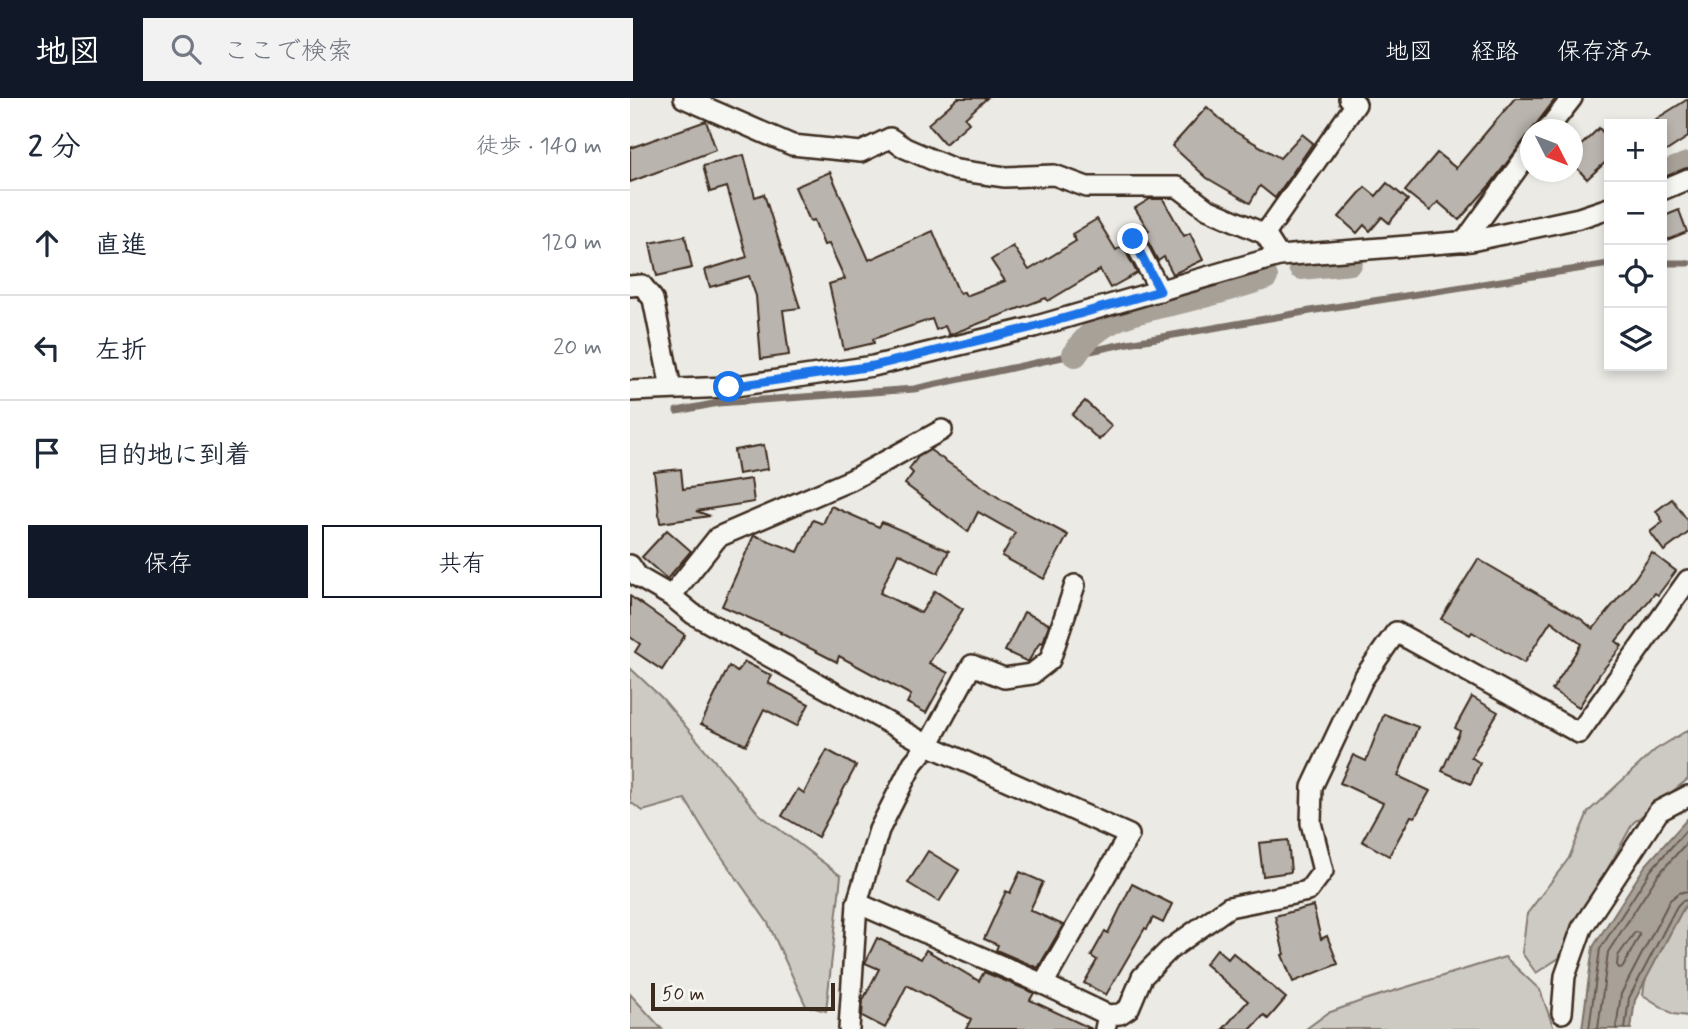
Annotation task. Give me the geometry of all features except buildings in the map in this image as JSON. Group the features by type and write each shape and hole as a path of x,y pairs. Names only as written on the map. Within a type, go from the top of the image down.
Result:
{"street":[{"path":"684,98 792,145 860,152 890,138 905,148 956,170 1005,177 1054,175 1087,187 1178,187 1207,209 1265,234 1279,256"},
{"path":"1265,234 1356,104 1349,98"},
{"path":"1556,119 1572,98"},
{"path":"1464,242 1520,166"},
{"path":"1667,189 1686,185"},
{"path":"630,391 729,387 873,366 1030,328 1279,256 1464,242 1579,218 1604,210"},
{"path":"1133,239 1160,291"},
{"path":"630,286 642,285 653,299 671,388"},
{"path":"671,596 718,537 851,480 942,430"},
{"path":"630,565 638,578 671,596 693,614 928,745 1129,835 1043,984"},
{"path":"857,903 1043,984 1107,1022 1129,1008 1142,977 1169,950 1229,907 1308,891 1323,871 1311,823 1311,787 1363,679 1396,632 1579,733 1688,580"},
{"path":"849,1029 857,903 879,830 913,763 928,745 972,665 1004,678 1032,674 1050,660 1074,585"},
{"path":"1562,1013 1565,976 1582,928 1659,811 1688,796"}],"shaded area":[{"path":"630,668 662,698 759,814 841,876 826,1011 806,1006 768,923 685,799 643,811 630,802"},
{"path":"1688,730 1688,779 1633,823 1559,958 1536,973 1522,953 1527,914 1569,858 1588,812 1655,750"},
{"path":"1688,887 1688,1016 1673,1014 1643,995 1649,951"},
{"path":"1505,957 1540,990 1554,1029 1306,1029 1328,1013 1361,1001"},
{"path":"630,994 662,1029 630,1029"}],"water":[{"path":"1688,818 1688,904 1635,1000 1631,1029 1582,1029 1593,947 1645,866"}],"waterway":[{"path":"1667,173 1688,165"},
{"path":"1301,267 1350,262"},
{"path":"1667,263 1688,263"},
{"path":"677,411 718,403 914,389 1128,343 1604,265"},
{"path":"1075,354 1098,329 1127,314 1265,277"}],"route":[{"path":"729,387 873,366 1030,328 1160,291 1133,239"}]}
